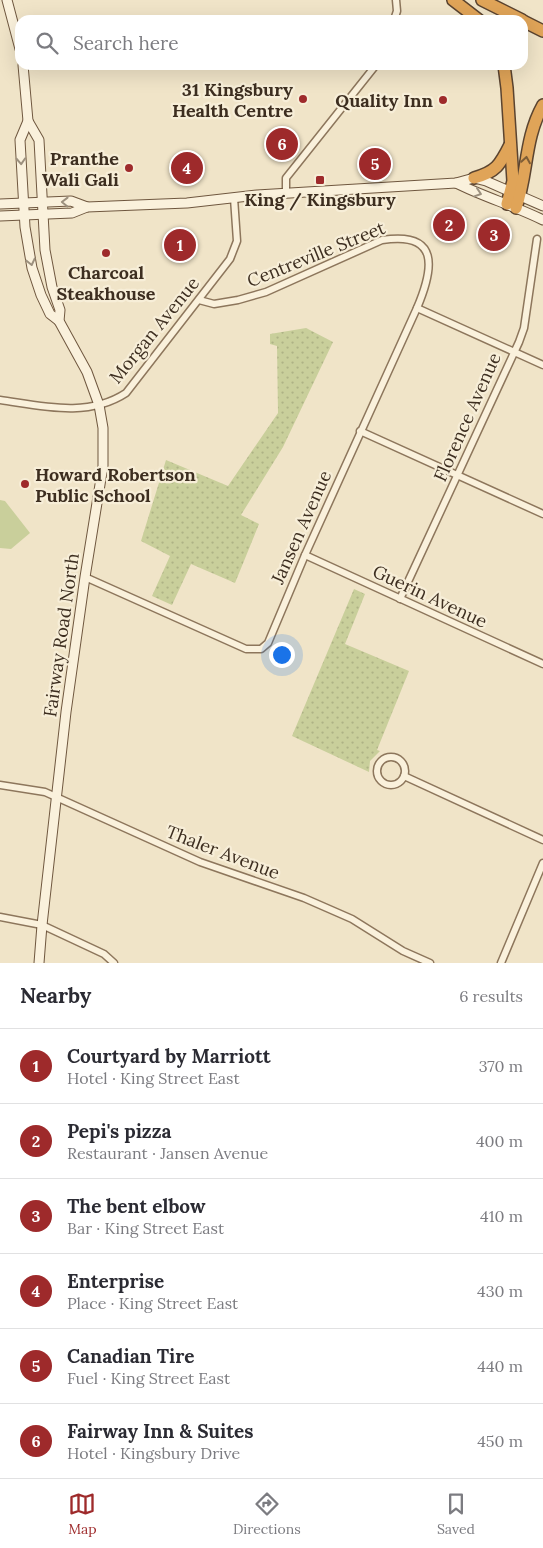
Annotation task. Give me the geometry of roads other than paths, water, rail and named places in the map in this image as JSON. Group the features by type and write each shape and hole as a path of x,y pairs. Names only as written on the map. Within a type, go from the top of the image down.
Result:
{"highway":[{"path":"453,0 472,15"},
{"path":"482,0 512,15"},
{"path":"528,23 543,31"},
{"path":"505,70 513,181 516,193"},
{"path":"512,206 530,135 543,105"},
{"path":"474,178 487,175 494,170 502,162 510,144"}],"main road":[{"path":"7,0 15,30"},
{"path":"23,70 28,121"},
{"name":"Fairway Road North","path":"28,121 39,140 45,250 50,279 60,310 59,321"},
{"name":"Fairway Road North","path":"28,121 20,140 28,249 36,281 50,314 59,321 87,372 99,405 103,428 103,466 66,712 39,963"},
{"path":"0,216 72,213 88,207 186,203 286,193 456,183 474,178 516,193 543,206"},
{"path":"456,183 543,220"},
{"path":"0,204 72,201 88,207"}],"street":[{"path":"396,0 396,15"},
{"path":"286,193 286,178 372,70"},
{"name":"Morgan Avenue","path":"0,400 70,409 99,405 126,393 230,259 236,241 234,198"},
{"name":"Centreville Street","path":"199,300 214,304 238,300 266,292 382,240 396,238 416,241"},
{"name":"Florence Avenue","path":"400,599 524,328 538,239"},
{"name":"Jansen Avenue","path":"85,577 246,649 261,649 268,643 305,555 424,291 429,269 429,259 426,251 416,241"},
{"path":"417,308 543,365"},
{"path":"360,432 543,514"},
{"name":"Guerin Avenue","path":"305,555 543,664"},
{"path":"389,757 398,759 403,764 404,776 398,784 390,786 378,779 376,770 384,758 389,757"},
{"path":"404,776 543,840"},
{"name":"Thaler Avenue","path":"0,785 39,790 200,862 304,898 352,919 403,951 430,963"},
{"path":"501,963 543,863"},
{"path":"0,918 42,925 104,954 114,963"}],"place":[{"name":"31 Kingsbury Health Centre","path":"303,99"},
{"name":"Quality Inn","path":"443,100"},
{"name":"Fairway Inn & Suites","path":"282,144"},
{"name":"Canadian Tire","path":"375,164"},
{"name":"Pranthe Wali Gali","path":"129,168"},
{"name":"Enterprise","path":"187,168"},
{"name":"King / Kingsbury","path":"320,180"},
{"name":"Pepi's pizza","path":"449,225"},
{"name":"The bent elbow","path":"494,235"},
{"name":"Courtyard by Marriott","path":"180,245"},
{"name":"Charcoal Steakhouse","path":"106,253"},
{"name":"Howard Robertson Public School","path":"25,484"}]}
